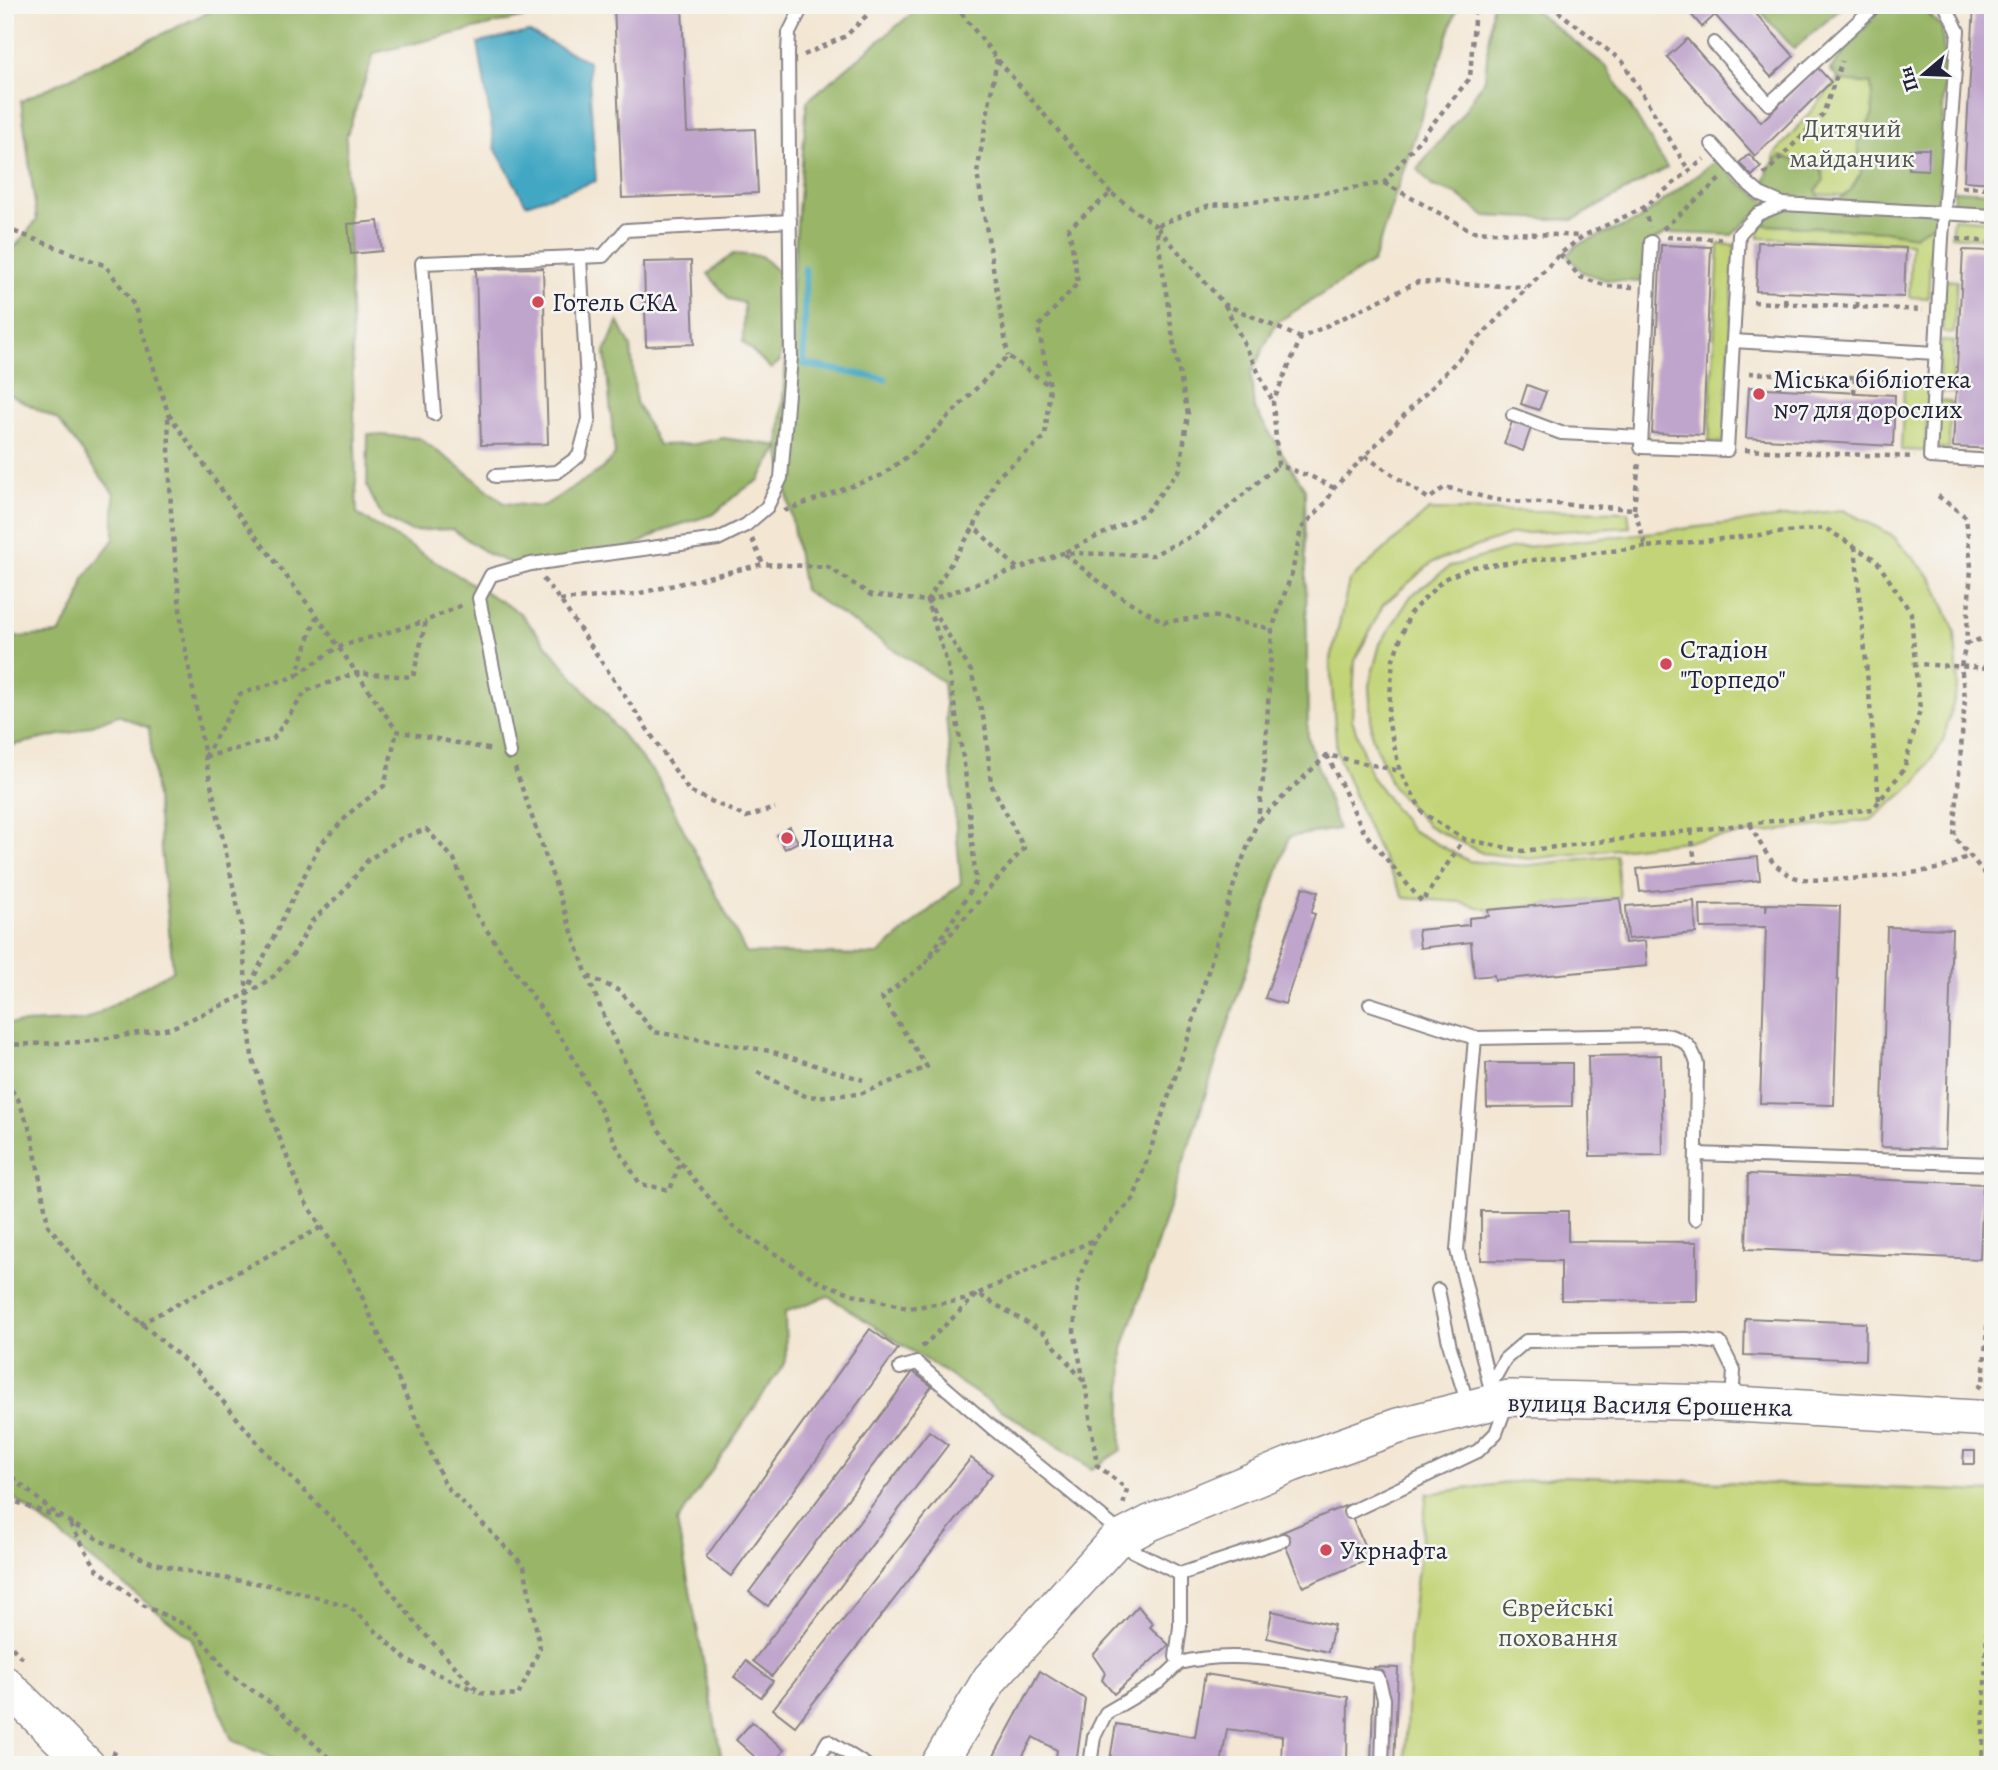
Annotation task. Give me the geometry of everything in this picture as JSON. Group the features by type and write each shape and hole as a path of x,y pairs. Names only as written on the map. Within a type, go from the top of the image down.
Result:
{"main road":[{"name":"вулиця Василя Єрошенка","path":"938,1765 990,1679 1121,1529 1150,1523 1292,1464 1398,1426 1491,1398 1732,1404 1993,1419"},
{"path":"5,1684 87,1765"}],"lane":[{"path":"510,753 479,598 491,575 531,564 718,539 747,525 767,506 781,478 791,358 788,53 789,33 803,5"},
{"path":"1714,43 1769,104 1876,5"},
{"path":"1945,5 1958,30 1942,238 1930,457 1993,461"},
{"path":"1714,146 1760,194 1783,204 1945,211 1993,216"},
{"path":"1514,415 1561,433 1727,450 1739,234 1758,214 1783,204"},
{"path":"433,414 422,263 603,256 626,230 790,222"},
{"path":"1641,442 1653,239"},
{"path":"495,477 557,472 579,456 589,419 580,257"},
{"path":"1733,341 1936,353"},
{"path":"1370,1004 1475,1038 1667,1035 1682,1039 1693,1049 1697,1064 1695,1219"},
{"path":"1350,1512 1478,1451 1496,1433 1491,1398 1457,1250 1475,1038"},
{"path":"1696,1154 1993,1164"},
{"path":"1438,1290 1450,1347 1491,1398"},
{"path":"1491,1398 1504,1359 1526,1341 1687,1339 1720,1343 1734,1371 1732,1404"},
{"path":"900,1368 917,1363 990,1426 1181,1574"},
{"path":"1181,1574 1283,1540"},
{"path":"1179,1663 1176,1657 1180,1627 1181,1574"},
{"path":"1090,1765 1094,1737 1106,1713 1159,1682 1179,1663 1203,1657 1249,1657 1378,1677 1384,1699 1382,1765"},
{"path":"814,1765 828,1741 866,1765"}],"path":[{"path":"788,53 805,55 846,36 877,5"},
{"path":"955,5 997,60 1111,193 1156,226 1224,304 1273,402 1278,465"},
{"path":"1384,183 1470,78 1475,5"},
{"path":"1550,5 1623,62 1689,171"},
{"path":"1752,187 1823,114 1854,27"},
{"path":"997,60 978,173 1007,356 1050,386"},
{"path":"168,414 237,512 317,616 397,731 510,753 587,975 611,1033 652,1115 680,1162 732,1226 820,1282 856,1295 908,1308 964,1300 1094,1240 1134,1198 1186,1045 1238,872 1258,820 1265,764 1272,629 1292,573 1301,530 1327,501 1334,488 1560,254 1583,236 1643,208 1689,171 1714,146"},
{"path":"1653,239 1733,167"},
{"path":"1156,226 1210,205 1278,200 1384,183 1472,231 1583,236"},
{"path":"1947,186 1992,187"},
{"path":"927,601 974,527 997,477 1045,437 1050,386 1038,327 1078,283 1069,228 1111,193"},
{"path":"560,600 636,594 763,564 828,567 871,595 927,601 1063,553 1144,514 1180,469 1188,414 1175,352 1156,226"},
{"path":"5,228 106,266 134,305 168,414 171,513 182,630 205,757 241,922 252,1057 272,1121 304,1200 352,1274 445,1485 524,1566 540,1648 518,1696 480,1693 408,1661 349,1606 275,1586 203,1575 151,1562 101,1541 68,1521 5,1471"},
{"path":"1692,238 1723,240"},
{"path":"1942,238 1993,242"},
{"path":"1560,254 1580,277 1607,286 1649,287"},
{"path":"1273,402 1301,338 1418,282 1527,287"},
{"path":"1785,303 1786,292"},
{"path":"1857,307 1858,295"},
{"path":"1735,301 1939,311"},
{"path":"1224,304 1301,338"},
{"path":"763,564 747,525 882,475 915,451 1007,356"},
{"path":"1731,372 1935,381"},
{"path":"1779,389 1780,374"},
{"path":"1854,393 1855,377"},
{"path":"1641,442 1634,509 1646,547"},
{"path":"1727,450 1930,457"},
{"path":"1365,456 1429,499 1444,487 1496,500 1634,509"},
{"path":"1063,553 1153,555 1198,533 1278,465"},
{"path":"1278,465 1334,488"},
{"path":"1938,496 1966,517 1971,567 1966,644 1961,666 1965,698 1954,836 1987,876 1993,892"},
{"path":"974,527 1017,568"},
{"path":"1825,528 1855,546 1876,560 1911,613 1920,710 1904,769 1873,809 1522,851 1464,839 1423,813 1401,771 1388,720 1393,659 1410,613 1444,579 1472,567 1825,528"},
{"path":"1855,546 1879,801"},
{"path":"1063,553 1114,593 1164,622 1212,616 1272,629"},
{"path":"531,564 560,600 689,791 747,817 775,808"},
{"path":"205,757 240,694 296,676 338,647 426,621 479,598"},
{"path":"757,1072 807,1097 860,1094 927,1068 882,998 925,964 1024,848 990,784 985,725 971,671 927,601"},
{"path":"925,964 976,882 965,770 948,666 927,601"},
{"path":"296,676 317,616"},
{"path":"205,757 273,739 306,691 356,673 413,677 426,621"},
{"path":"1966,644 1993,635"},
{"path":"1915,664 1993,668"},
{"path":"246,995 319,846 352,811 384,786 397,731"},
{"path":"1258,820 1327,755"},
{"path":"1327,755 1401,771"},
{"path":"1327,755 1364,832 1422,902 1464,839"},
{"path":"1750,824 1772,863 1796,878 1846,879 1901,875 1944,867 1969,856"},
{"path":"5,1045 83,1042 170,1028 246,995 274,976 294,953 312,921 342,893 368,860 400,839 426,829 454,859 475,913 568,1048 617,1147 640,1184 670,1190 680,1162"},
{"path":"1691,831 1695,863"},
{"path":"587,975 621,991 654,1032 769,1051 863,1080"},
{"path":"5,1082 18,1099 32,1135 48,1225 91,1280 199,1373 262,1448 343,1530 421,1630 480,1693"},
{"path":"140,1324 322,1227"},
{"path":"1094,1240 1078,1284 1074,1331 1085,1382 1097,1465 1127,1489 1121,1529"},
{"path":"900,1368 978,1294"},
{"path":"978,1294 1044,1333 1085,1382"},
{"path":"5,1488 11,1500 68,1521 97,1569 143,1605 194,1629 229,1674 275,1706 336,1765"},
{"path":"1982,1765 1991,1582 1992,1492"}],"green space":[{"path":"223,5 574,5 374,53 346,138 357,514 520,613 657,777 746,953 877,955 961,883 943,682 804,590 779,447 759,480 738,493 714,514 666,529 623,552 520,567 488,554 452,529 410,531 382,517 367,487 368,434 419,438 504,503 542,507 602,469 615,455 605,352 618,321 631,347 636,402 658,445 695,444 723,438 779,446 807,101 922,5 1458,5 1373,262 1276,323 1251,374 1254,408 1305,489 1308,737 1338,829 1289,837 1123,1349 1121,1450 1092,1469 828,1296 785,1312 786,1361 677,1522 723,1765 286,1765 232,1740 191,1638 5,1491 5,1024 86,1020 173,970 149,728 118,715 74,732 5,747 5,638 59,634 78,602 84,578 114,539 114,494 58,420 5,392 5,259 37,220 21,101"},
{"path":"1492,5 1527,5 1607,67 1667,168 1573,220 1485,216 1456,194 1432,186 1417,169 1461,116 1485,79"},
{"path":"1755,5 1845,5 1794,49"},
{"path":"1889,5 1920,5 1942,28 1945,70 1936,222 1914,236 1884,231 1766,225 1761,215 1762,208 1732,235 1667,233 1647,244 1641,282 1606,280 1582,272 1567,255 1578,244 1637,221 1718,159 1736,180 1772,205 1774,203 1763,188 1769,167 1780,156 1821,167 1824,180 1816,190 1820,198 1840,199 1850,191 1861,173 1858,142 1873,114 1871,84 1841,81 1830,70 1881,8"},
{"name":"Дитячий майданчик","path":"1909,43 1900,197 1773,193 1774,155 1834,84 1857,48"},
{"path":"1954,190 1993,192 1993,211 1953,209"},
{"path":"1953,218 1993,221 1993,239 1951,236"},
{"path":"1767,221 1929,221 1932,229 1928,298 1909,297 1911,243 1759,238 1759,229"},
{"path":"1719,244 1735,245 1724,443 1709,442"},
{"path":"733,254 761,256 787,280 780,361 771,369 743,342 744,303 729,299 708,274"},
{"path":"1944,280 1957,281 1954,333 1942,332"},
{"path":"1941,341 1954,342 1952,393 1938,392"},
{"path":"1904,386 1929,387 1925,451 1901,450"},
{"path":"1937,401 1951,402 1949,449 1934,448"},
{"path":"1429,510 1628,512 1630,527 1512,534 1433,562 1383,605 1355,661 1352,719 1371,776 1411,830 1469,861 1522,866 1616,855 1620,898 1488,910 1461,902 1404,898 1372,837 1337,753 1330,663 1349,581"},
{"name":"Стадіон \"Торпедо\"","path":"1843,510 1892,535 1934,581 1955,632 1958,685 1943,741 1917,782 1871,820 1530,859 1482,853 1428,826 1393,788 1372,737 1369,685 1380,644 1411,596 1449,567 1509,549"},
{"name":"Єврейські поховання","path":"1560,1476 1993,1492 1993,1765 1405,1765 1409,1641 1427,1494"}],"water":[{"path":"528,32 588,61 596,181 526,204 495,148 478,43"}],"building":[{"path":"614,5 682,5 687,132 755,129 758,193 622,198"},
{"path":"1683,5 1748,5 1794,56 1771,77 1715,15 1702,27"},
{"path":"1974,5 1993,5 1993,183 1964,181"},
{"path":"1687,39 1761,122 1818,68 1831,82 1755,156 1667,57"},
{"path":"1910,149 1929,149 1928,170 1909,169"},
{"path":"1749,154 1761,167 1752,176 1739,163"},
{"path":"378,221 382,251 351,254 348,224"},
{"path":"1758,242 1906,248 1904,297 1756,291"},
{"path":"1661,245 1711,247 1703,435 1652,433"},
{"path":"1963,250 1993,251 1993,449 1953,447"},
{"path":"691,261 694,344 646,346 644,262"},
{"path":"543,268 548,444 481,445 476,269"},
{"path":"1527,385 1546,392 1539,410 1521,404"},
{"path":"1749,387 1895,395 1893,446 1746,438"},
{"path":"1513,419 1532,425 1523,451 1504,444"},
{"name":"Лощина","path":"790,827 798,842 785,849 777,835"},
{"path":"1758,857 1760,880 1640,892 1637,869"},
{"path":"1303,887 1318,892 1311,913 1315,914 1285,1004 1265,998"},
{"path":"1620,898 1625,943 1645,941 1647,966 1495,980 1494,975 1474,977 1471,942 1420,948 1418,930 1469,925 1469,918 1489,916 1488,910"},
{"path":"1694,901 1696,933 1628,939 1626,906"},
{"path":"1766,904 1766,912 1767,904 1840,906 1834,1105 1760,1103 1766,927 1701,928 1700,905"},
{"path":"1887,927 1952,929 1945,1149 1881,1147"},
{"path":"1661,1055 1663,1155 1590,1156 1588,1056"},
{"path":"1486,1063 1572,1063 1572,1106 1487,1107"},
{"path":"1748,1174 1983,1184 1980,1259 1746,1249"},
{"path":"1481,1211 1568,1211 1568,1241 1697,1242 1697,1301 1561,1300 1561,1261 1481,1260"},
{"path":"1745,1318 1866,1323 1865,1360 1744,1355"},
{"path":"870,1329 898,1349 731,1576 706,1557"},
{"path":"913,1372 932,1386 768,1606 749,1592"},
{"path":"929,1431 948,1445 772,1676 753,1661"},
{"path":"1964,1451 1975,1451 1975,1464 1963,1464"},
{"path":"971,1458 992,1474 795,1726 773,1709"},
{"name":"Укрнафта","path":"1347,1505 1370,1559 1303,1587 1280,1533"},
{"path":"1138,1606 1153,1624 1150,1627 1169,1645 1114,1694 1102,1680 1105,1673 1093,1655"},
{"path":"1272,1611 1334,1625 1328,1652 1267,1638"},
{"path":"746,1661 773,1681 761,1697 734,1677"},
{"path":"1374,1667 1398,1668 1394,1765 1371,1765"},
{"path":"1040,1671 1085,1699 1076,1765 1055,1765 1057,1750 1033,1737 1018,1765 989,1765"},
{"path":"1205,1674 1348,1697 1347,1765 1281,1765 1282,1736 1227,1729 1221,1765 1109,1765 1116,1724 1195,1737"},
{"path":"752,1722 784,1750 773,1765 764,1765 736,1740"},
{"path":"837,1754 849,1765 831,1765"}],"waterway":[{"path":"805,269 804,364 885,379"}],"place":[{"name":"Готель СКА","path":"538,302"},
{"name":"Міська бібліотека №7 для дорослих","path":"1759,394"},
{"name":"Стадіон \"Торпедо\"","path":"1666,664"},
{"name":"Лощина","path":"787,838"},
{"name":"Укрнафта","path":"1326,1550"}]}
